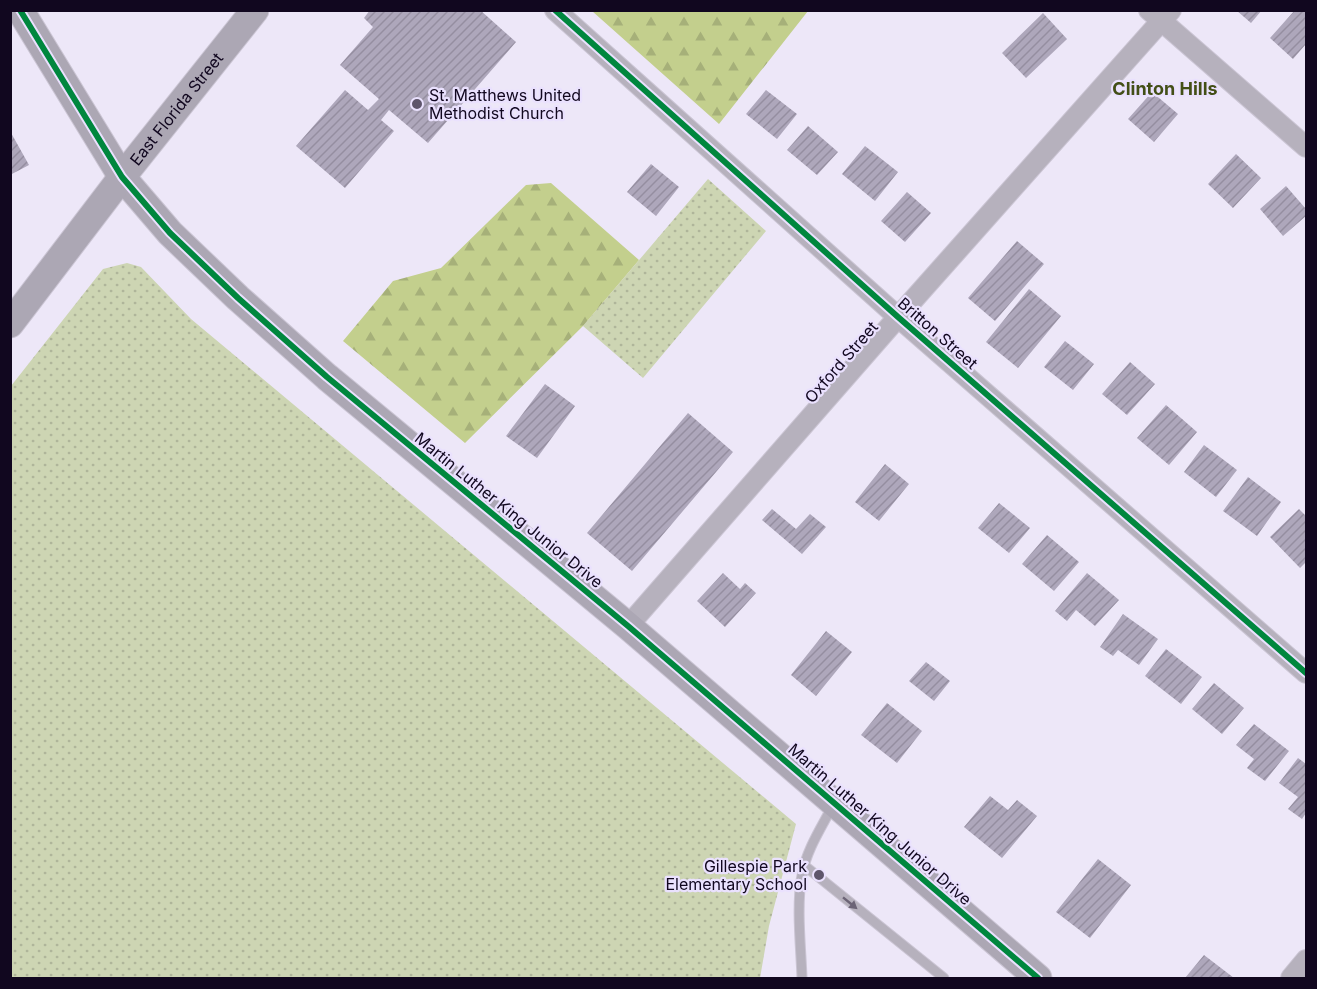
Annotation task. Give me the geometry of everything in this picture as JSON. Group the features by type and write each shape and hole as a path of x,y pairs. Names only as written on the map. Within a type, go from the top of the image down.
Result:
{"main road":[{"name":"Martin Luther King Junior Drive","path":"20,10 122,177 170,233 292,348 628,626 835,802 1025,971"},
{"name":"East Florida Street","path":"10,324 122,177 255,10"}],"street":[{"name":"Britton Street","path":"555,10 898,317 1306,673"},
{"name":"Oxford Street","path":"628,626 1161,14"},
{"path":"1161,14 1306,147"},
{"path":"1290,978 1306,960"}],"lane":[{"path":"802,978 800,892 805,866 835,802"},
{"path":"805,866 944,978"}],"green space":[{"path":"592,11 808,11 719,124"},
{"path":"708,179 766,231 643,378 583,326"},
{"path":"551,183 639,260 583,326 465,443 343,341 393,281 441,268 526,185"},
{"path":"127,263 141,267 191,319 796,824 769,926 760,978 11,978 11,386 103,269"}],"building":[{"name":"St. Matthews United Methodist Church","path":"370,10 480,10 516,42 428,143 389,110 381,120 394,131 345,188 296,146 345,90 368,110 379,99 340,65 373,27 364,18"},
{"path":"1236,10 1262,10 1251,23"},
{"path":"1295,10 1306,10 1306,44 1293,59 1270,38"},
{"path":"1043,13 1067,39 1026,78 1002,53"},
{"path":"766,90 797,114 777,139 746,114"},
{"path":"1152,92 1178,114 1154,142 1128,119"},
{"path":"808,126 838,152 817,175 787,150"},
{"path":"10,131 29,165 10,175"},
{"path":"865,146 898,172 875,201 842,174"},
{"path":"1236,154 1261,178 1233,208 1208,184"},
{"path":"651,164 679,187 656,216 627,192"},
{"path":"1286,186 1306,209 1306,216 1283,236 1260,209"},
{"path":"907,192 931,213 905,242 881,221"},
{"path":"1017,241 1044,264 995,321 968,298"},
{"path":"1029,289 1061,316 1018,368 986,342"},
{"path":"1065,341 1094,364 1073,390 1044,367"},
{"path":"1130,362 1155,384 1127,415 1102,394"},
{"path":"545,384 575,406 537,458 506,436"},
{"path":"1166,405 1197,432 1169,465 1137,438"},
{"path":"688,413 733,452 632,571 587,533"},
{"path":"1204,445 1237,470 1216,497 1184,472"},
{"path":"885,464 909,484 879,521 855,502"},
{"path":"1248,477 1281,502 1257,536 1223,511"},
{"path":"999,503 1030,528 1009,553 978,528"},
{"path":"772,509 796,529 810,514 826,527 802,554 762,520"},
{"path":"1299,509 1306,516 1306,562 1300,568 1270,537"},
{"path":"1047,535 1079,562 1054,591 1022,564"},
{"path":"723,573 740,589 745,583 756,593 725,627 697,601"},
{"path":"1087,573 1119,600 1095,626 1076,610 1067,621 1055,611"},
{"path":"1123,614 1158,639 1139,665 1118,650 1113,656 1100,647"},
{"path":"826,631 852,652 816,696 791,675"},
{"path":"1166,649 1202,677 1181,704 1145,676"},
{"path":"926,662 950,681 934,701 909,681"},
{"path":"1214,683 1244,708 1222,734 1192,709"},
{"path":"887,703 922,731 897,763 861,735"},
{"path":"1254,724 1289,751 1265,781 1247,768 1254,759 1236,745"},
{"path":"1298,758 1306,764 1306,813 1302,819 1288,809 1298,797 1279,783"},
{"path":"990,796 1008,810 1017,800 1037,816 1002,858 964,827"},
{"path":"1098,859 1131,885 1090,938 1056,912"},
{"path":"1204,955 1234,978 1185,978"}],"cycle path":[{"path":"20,10 122,177 170,233 238,298 327,377 628,626 1038,978"},
{"path":"555,10 898,317 1306,673"}],"place":[{"name":"St. Matthews United Methodist Church","path":"417,104"},
{"name":"Gillespie Park Elementary School","path":"819,875"}],"district":[{"name":"Clinton Hills","path":"1165,88"}]}
